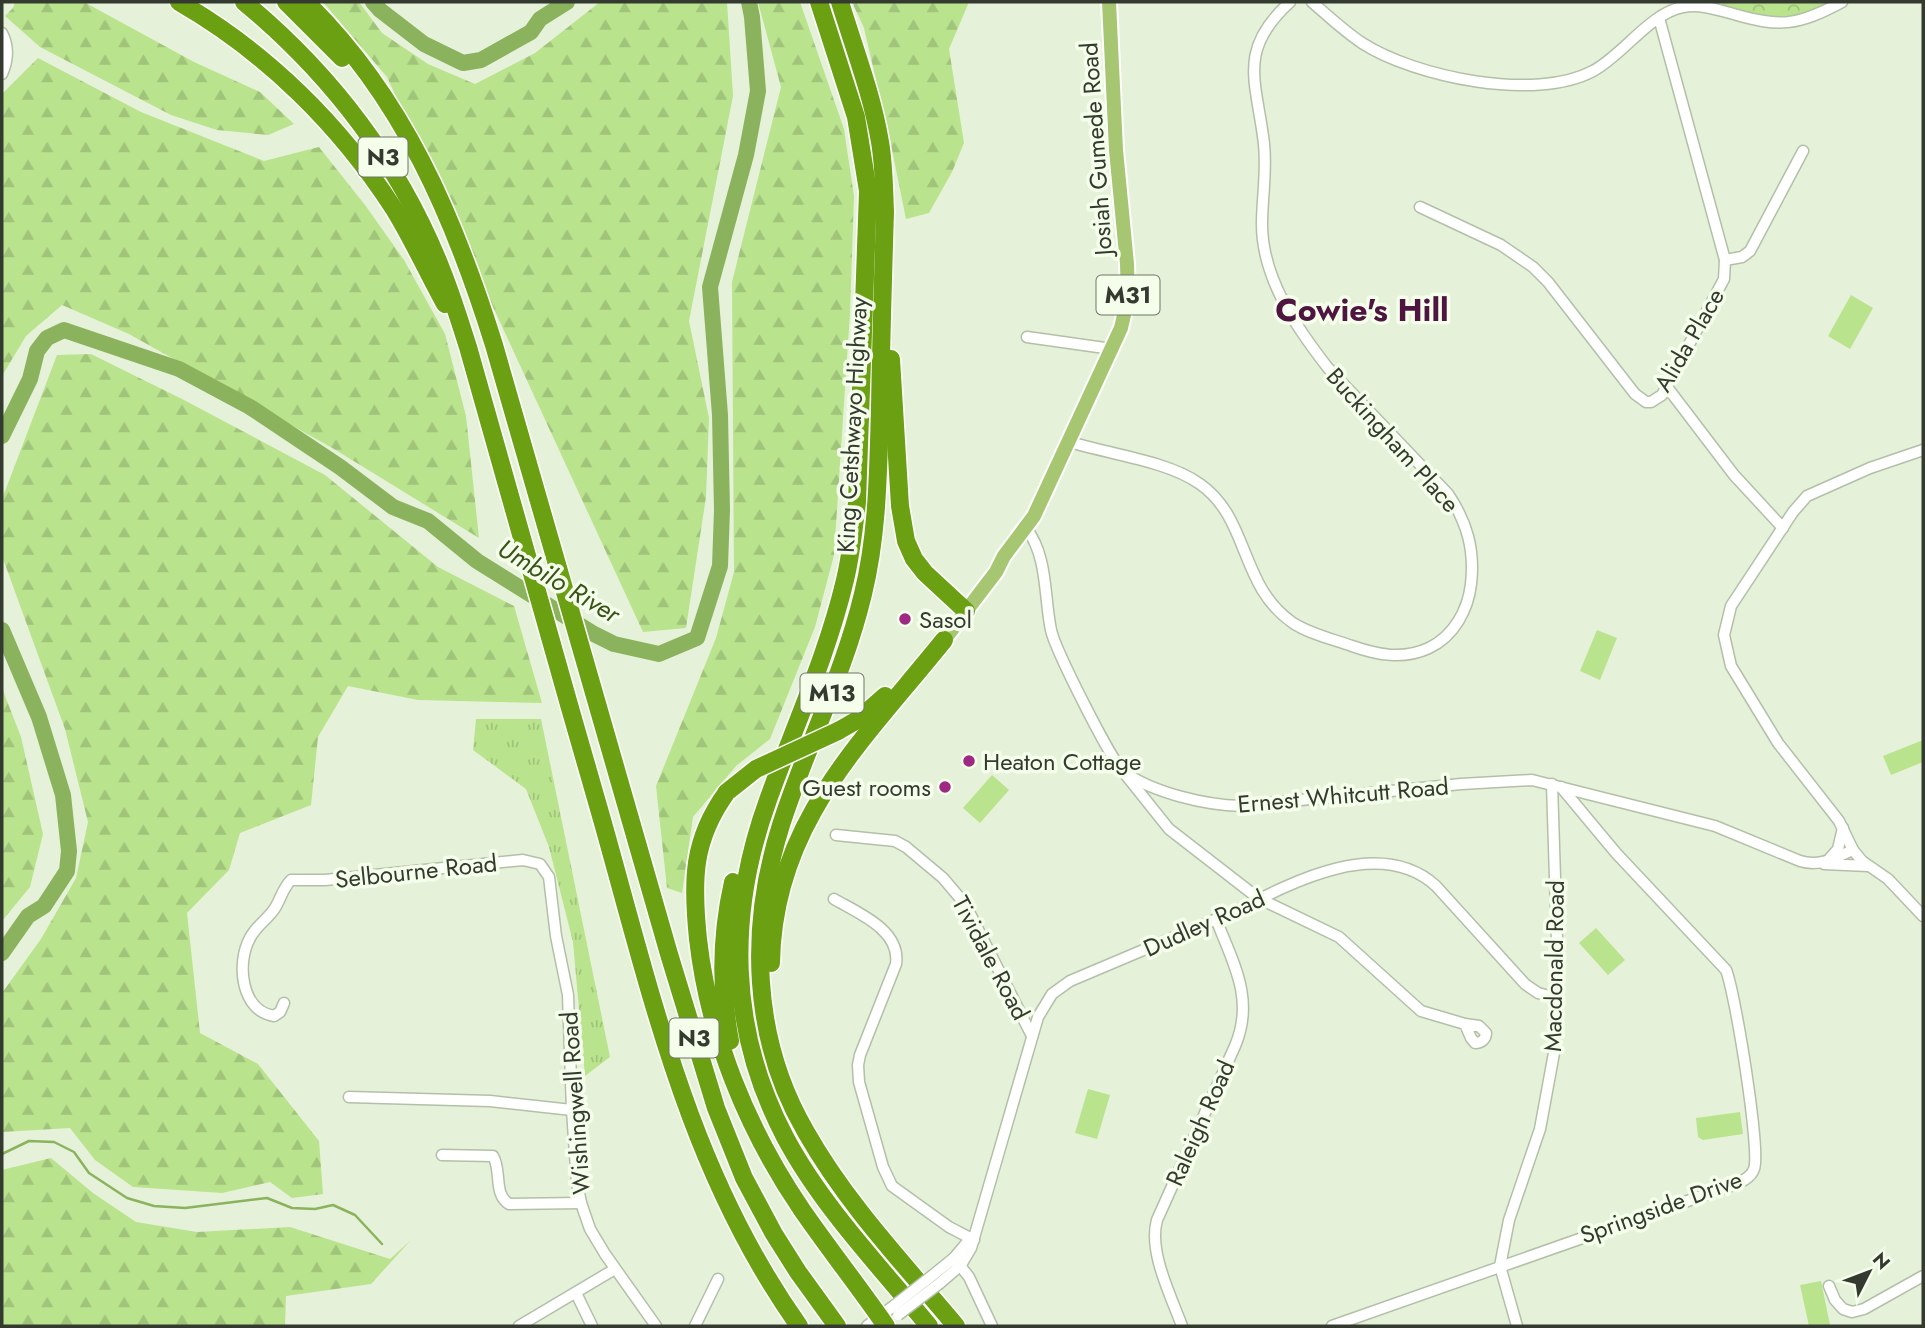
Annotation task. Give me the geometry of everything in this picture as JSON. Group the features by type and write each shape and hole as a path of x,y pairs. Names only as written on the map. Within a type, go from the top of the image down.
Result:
{"highway":[{"path":"179,2 266,62 345,141 395,211 468,347"},
{"name":"N3","path":"244,2 268,21 318,71 370,136 428,239 442,271 468,347 657,1017 686,1106 722,1195 745,1241 799,1326"},
{"name":"N3","path":"286,2 321,36 366,88 405,141 437,193 476,288 691,1026 729,1142 744,1178 774,1234 837,1326"},
{"path":"306,2 352,52 387,99 412,141 437,193"},
{"name":"King Cetshwayo Highway","path":"819,2 856,117 868,191 857,502 845,581 825,645 767,801 747,869 738,925 738,960 745,1022 764,1088 785,1137 829,1204 929,1326"},
{"name":"King Cetshwayo Highway","path":"840,2 871,102 880,141 885,212 877,489 870,565 850,644 779,831 769,867 761,915 761,995 769,1035 790,1100 819,1155 956,1326"},
{"path":"882,297 889,340 901,523 914,559 933,582 963,608"},
{"path":"819,1155 784,1069 774,1020 771,959 776,907 795,845 833,779 941,637"},
{"path":"885,1321 801,1209 745,1110 721,1048 701,958 695,873 699,848 713,812 727,792 756,769 838,732 873,708 941,637"},
{"path":"760,1135 737,1070 727,1024 722,964 725,926 749,821 810,674 825,645"}],"main road":[{"name":"Josiah Gumede Road","path":"941,637 990,567 1026,528 1070,442 1121,328 1128,298 1127,264 1116,150 1109,2"}],"street":[{"name":"Buckingham Place","path":"1070,442 1170,468 1202,485 1228,514 1253,578 1265,596 1291,622 1311,632 1371,653 1402,655 1436,643 1451,631 1464,609 1470,589 1473,557 1464,520 1441,487 1315,352 1281,295 1265,255 1262,226 1265,161 1253,78 1254,55 1260,37 1269,23 1290,2"},
{"path":"1312,2 1363,43 1389,56 1471,81 1514,86 1558,83 1591,72 1659,18 1678,8 1702,6 1783,24 1806,20 1842,2"},
{"name":"Alida Place","path":"1420,207 1501,245 1533,267 1548,282 1640,399 1651,402 1662,395 1724,279 1725,260 1659,18"},
{"path":"2,33 7,57 2,74"},
{"path":"1725,260 1742,257 1750,251 1802,151"},
{"path":"1027,337 1112,349"},
{"path":"1667,387 1734,475 1783,528"},
{"path":"1923,450 1817,490 1800,502 1731,606 1724,644 1731,666 1763,720 1843,828 1853,850 1869,866 1888,879 1923,916"},
{"path":"1026,528 1038,548 1051,630 1058,653 1122,771 1169,829 1258,898 1339,937 1421,1011 1465,1024"},
{"name":"Ernest Whitcutt Road","path":"1122,771 1175,795 1226,806 1520,779 1715,827 1800,861 1814,864 1825,862 1838,866 1869,866"},
{"name":"Macdonald Road","path":"1500,1266 1509,1220 1542,1121 1554,1053 1558,998 1556,786"},
{"name":"Springside Drive","path":"1500,1266 1733,1185 1748,1177 1755,1164 1738,1018 1726,970 1556,786"},
{"path":"1825,862 1838,849 1843,828"},
{"name":"Tividale Road","path":"836,835 895,841 943,878 965,904 1032,1036"},
{"path":"1825,862 1853,850"},
{"name":"Selbourne Road","path":"284,1003 281,1012 274,1016 257,1008 246,988 242,962 249,939 273,911 291,880 325,880 523,860 540,864"},
{"name":"Wishingwell Road","path":"540,864 549,877 556,936 569,1003 572,1110 581,1203 590,1230 656,1326"},
{"name":"Dudley Road","path":"885,1321 957,1262 973,1236 1042,1006 1059,987 1258,898 1343,865 1363,864 1414,870 1436,886 1525,984 1538,993 1558,998"},
{"path":"834,899 879,927 890,937 897,950 897,964 858,1065 859,1082 883,1167 897,1191 973,1236"},
{"name":"Raleigh Road","path":"1182,1326 1153,1235 1157,1220 1235,1046 1242,1024 1242,992 1216,919"},
{"path":"349,1097 490,1101 572,1110"},
{"path":"442,1155 493,1156 497,1164 500,1193 509,1203 581,1203"},
{"path":"957,1262 974,1287 992,1326"},
{"path":"1332,1326 1500,1266 1517,1326"},
{"path":"519,1326 615,1269"},
{"path":"1829,1286 1835,1300 1843,1309 1859,1311 1923,1276"},
{"path":"695,1326 718,1279"},
{"path":"576,1293 592,1326"}],"green space":[{"path":"15,2 84,2 194,62 260,92 294,124 268,135 217,130 171,115 40,47 5,16"},
{"path":"323,2 359,2 382,33 428,64 475,84 535,53 600,2 727,2 733,96 689,321 709,418 706,497 686,628 643,632 387,77"},
{"path":"758,2 800,2 844,129 854,196 850,313 834,555 815,627 770,739 736,766 693,817 682,893 667,888 656,786 716,638 734,572 732,282 781,87"},
{"path":"852,2 969,2 949,49 964,143 952,172 929,213 906,219 864,28"},
{"path":"1723,2 1834,2 1805,14 1778,18 1721,7"},
{"path":"38,58 141,112 264,161 319,147 404,260 445,334 466,416 479,538 334,449 129,334 62,305 26,336 2,376 2,94"},
{"path":"1851,295 1873,308 1850,349 1828,336"},
{"path":"91,354 325,475 438,567 514,606 542,703 418,700 348,686 318,737 311,805 240,833 229,870 187,913 200,1033 258,1064 319,1141 323,1194 292,1198 270,1182 222,1193 133,1187 95,1160 70,1128 2,1132 2,993 41,939 76,878 88,822 65,729 2,556 2,499 57,355"},
{"path":"1597,630 1617,638 1600,680 1580,671"},
{"path":"2,688 21,737 43,834 30,887 2,921"},
{"path":"476,719 541,719 610,1057 585,1076 573,942 549,847 526,789 473,750"},
{"path":"1923,740 1923,762 1891,775 1883,756"},
{"path":"992,775 1009,790 980,823 963,808"},
{"path":"1596,928 1625,960 1608,975 1579,943"},
{"path":"1088,1089 1110,1095 1097,1139 1075,1133"},
{"path":"1740,1112 1743,1134 1703,1140 1698,1137 1696,1118"},
{"path":"51,1158 93,1193 136,1222 197,1232 290,1227 390,1259 411,1240 371,1284 286,1296 285,1326 2,1326 2,1170"},
{"path":"1821,1281 1830,1325 1809,1326 1800,1285"}],"waterway":[{"name":"Umbilo River","path":"373,2 424,44 463,63 481,60 531,32 540,19 567,2"},
{"name":"Umbilo River","path":"2,436 30,379 37,351 47,338 64,330 179,369 250,407 340,467 393,507 428,521 477,561 614,644 659,654 697,638 720,566 720,415 710,287 746,155 758,91 749,2"},
{"name":"Umbilo River","path":"2,630 39,717 63,795 69,851 67,871 44,906 28,916 2,953"},
{"path":"2,1154 29,1141 54,1142 74,1152 89,1173 127,1198 154,1206 185,1208 267,1198 292,1208 315,1209 333,1205 355,1215 382,1244"}],"place":[{"name":"Sasol","path":"905,619"},
{"name":"Heaton Cottage","path":"969,761"},
{"name":"Guest rooms","path":"945,787"}],"district":[{"name":"Cowie's Hill","path":"1362,310"}]}
